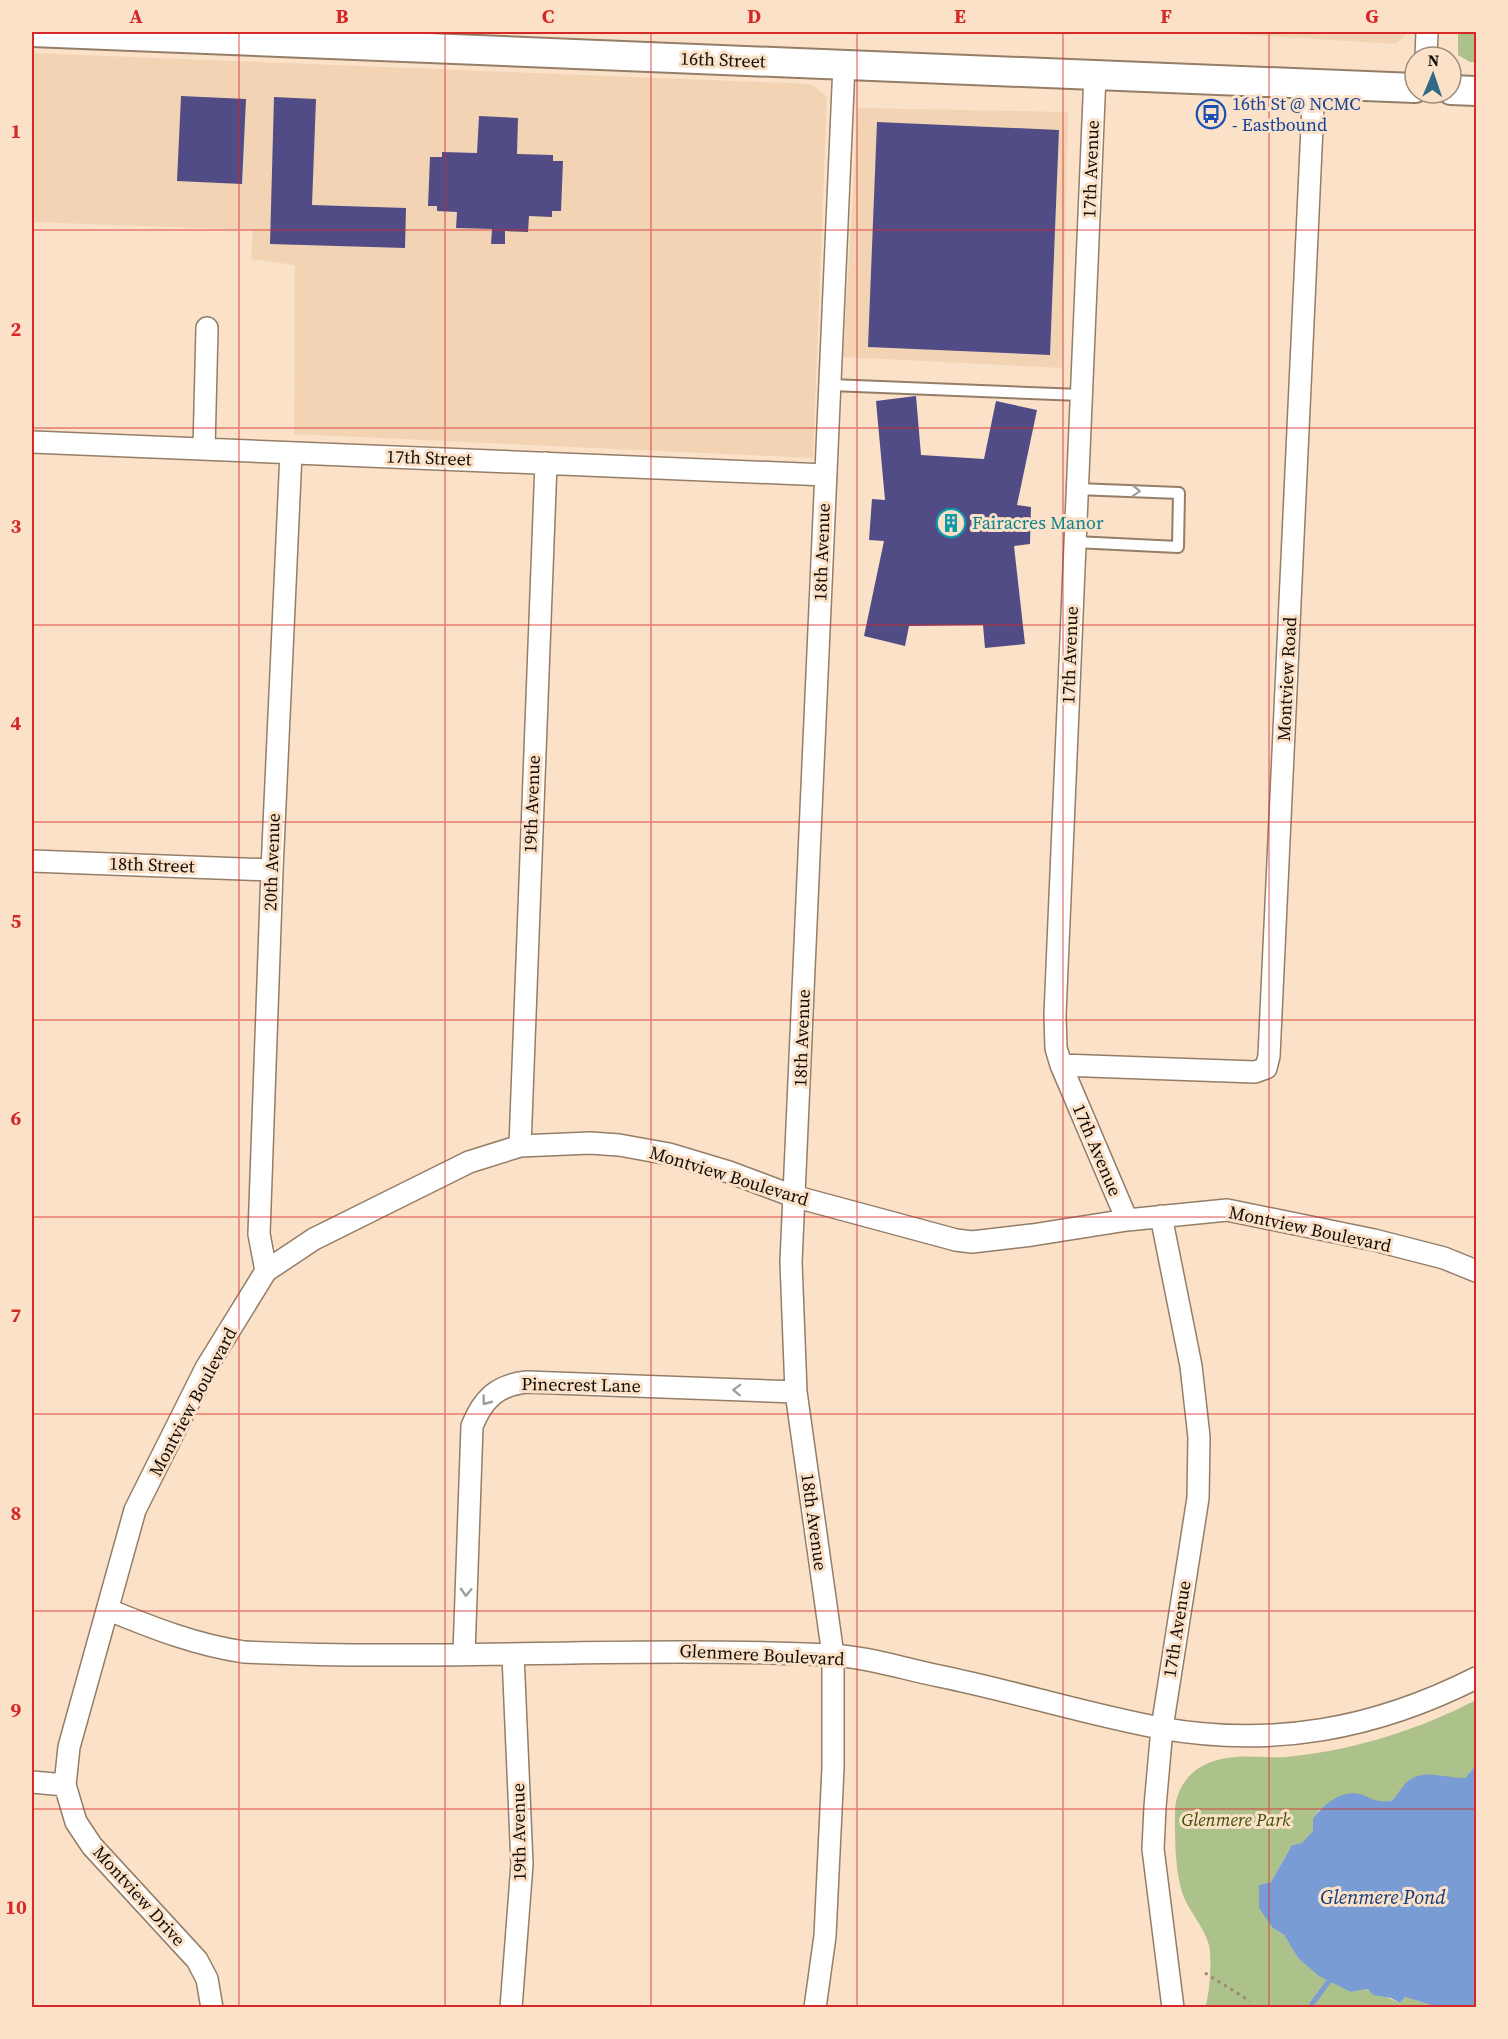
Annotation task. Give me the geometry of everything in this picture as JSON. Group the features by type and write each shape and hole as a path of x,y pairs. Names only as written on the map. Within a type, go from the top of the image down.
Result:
{"main road":[{"name":"16th Street","path":"32,32 272,37 844,65 1403,88"}],"street":[{"name":"18th Avenue","path":"815,2007 825,1936 833,1768 833,1655 796,1392 791,1285 793,1197 844,65"},
{"name":"17th Avenue","path":"1095,75 1055,1015 1056,1048 1061,1065 1127,1220"},
{"name":"Montview Road","path":"1061,1065 1255,1072 1266,1068 1269,1056 1314,84"},
{"path":"204,449 207,328"},
{"name":"17th Street","path":"32,442 826,475"},
{"name":"20th Avenue","path":"266,1271 259,1234 272,870 291,453"},
{"name":"19th Avenue","path":"520,1146 546,463"},
{"name":"18th Street","path":"32,861 272,870"},
{"name":"Montview Boulevard","path":"65,1785 69,1747 135,1510 206,1368 266,1271 314,1239 469,1162 520,1146 564,1143 619,1145 669,1154 729,1172 793,1197 944,1238 972,1242 1127,1220 1227,1210 1250,1213 1444,1258 1476,1271"},
{"name":"17th Avenue","path":"1161,1216 1191,1366 1199,1437 1198,1498 1161,1728 1153,1849 1173,2007"},
{"name":"Pinecrest Lane","path":"464,1654 472,1426 478,1411 492,1393 505,1386 527,1382 796,1392"},
{"name":"Glenmere Boulevard","path":"109,1610 163,1632 200,1643 244,1652 513,1655 686,1650 833,1655 987,1685 1064,1707 1161,1728 1254,1735 1314,1733 1388,1716 1441,1696 1476,1678"},
{"name":"19th Avenue","path":"511,2007 522,1864 513,1655"},
{"path":"32,1782 65,1785"},
{"name":"Montview Drive","path":"65,1785 76,1822 92,1846 197,1960 207,1978 212,2007"}],"lane":[{"path":"831,385 1081,395"},
{"path":"1075,542 1178,547 1179,493 1077,489"}],"path":[{"path":"1205,1973 1250,2001"}],"shaded area":[{"path":"1198,32 1405,32 1405,36 1396,44"},
{"path":"32,53 811,84 827,97 813,458 294,434 295,265 251,259 253,230 32,222"},
{"path":"858,108 1068,112 1062,368 843,357"}],"green space":[{"path":"1458,32 1476,32 1476,62 1463,58 1463,45 1458,45"},
{"name":"Glenmere Park","path":"1476,1700 1476,1765 1465,1778 1451,1779 1442,1775 1411,1779 1391,1801 1319,1810 1313,1819 1314,1830 1302,1843 1292,1845 1271,1882 1259,1885 1273,1928 1284,1935 1298,1958 1351,1992 1368,1989 1400,2003 1405,1997 1438,2007 1205,2007 1210,1976 1209,1945 1204,1931 1182,1892 1176,1854 1175,1806 1185,1781 1205,1764 1224,1758 1295,1756 1365,1743 1411,1729"}],"water":[{"name":"Glenmere Pond","path":"1476,1765 1476,2007 1438,2007 1405,1997 1400,2003 1391,1998 1373,1995 1368,1989 1351,1992 1319,1976 1298,1958 1284,1935 1273,1928 1259,1908 1259,1885 1271,1882 1292,1845 1302,1843 1313,1831 1313,1819 1322,1808 1335,1799 1356,1793 1376,1800 1391,1801 1412,1778 1434,1775 1465,1778"}],"building":[{"path":"181,96 246,99 242,184 177,181"},
{"path":"274,97 316,99 312,205 406,208 405,248 270,244"},
{"path":"479,116 518,118 517,154 553,155 553,161 563,161 561,211 552,211 552,217 529,216 528,232 505,231 505,244 491,244 492,229 456,228 457,212 437,211 437,206 428,206 430,157 442,157 442,152 477,153"},
{"path":"877,122 1059,130 1050,355 868,347"},
{"name":"Fairacres Manor","path":"916,396 921,455 984,459 996,401 1037,410 1017,505 1031,507 1030,544 1014,546 1025,644 985,648 983,625 909,626 905,646 864,636 884,541 869,540 872,499 885,500 876,401"}],"waterway":[{"path":"1312,2004 1329,1981"}],"place":[{"name":"16th St @ NCMC - Eastbound","path":"1211,114"},
{"name":"Fairacres Manor","path":"951,523"}]}
